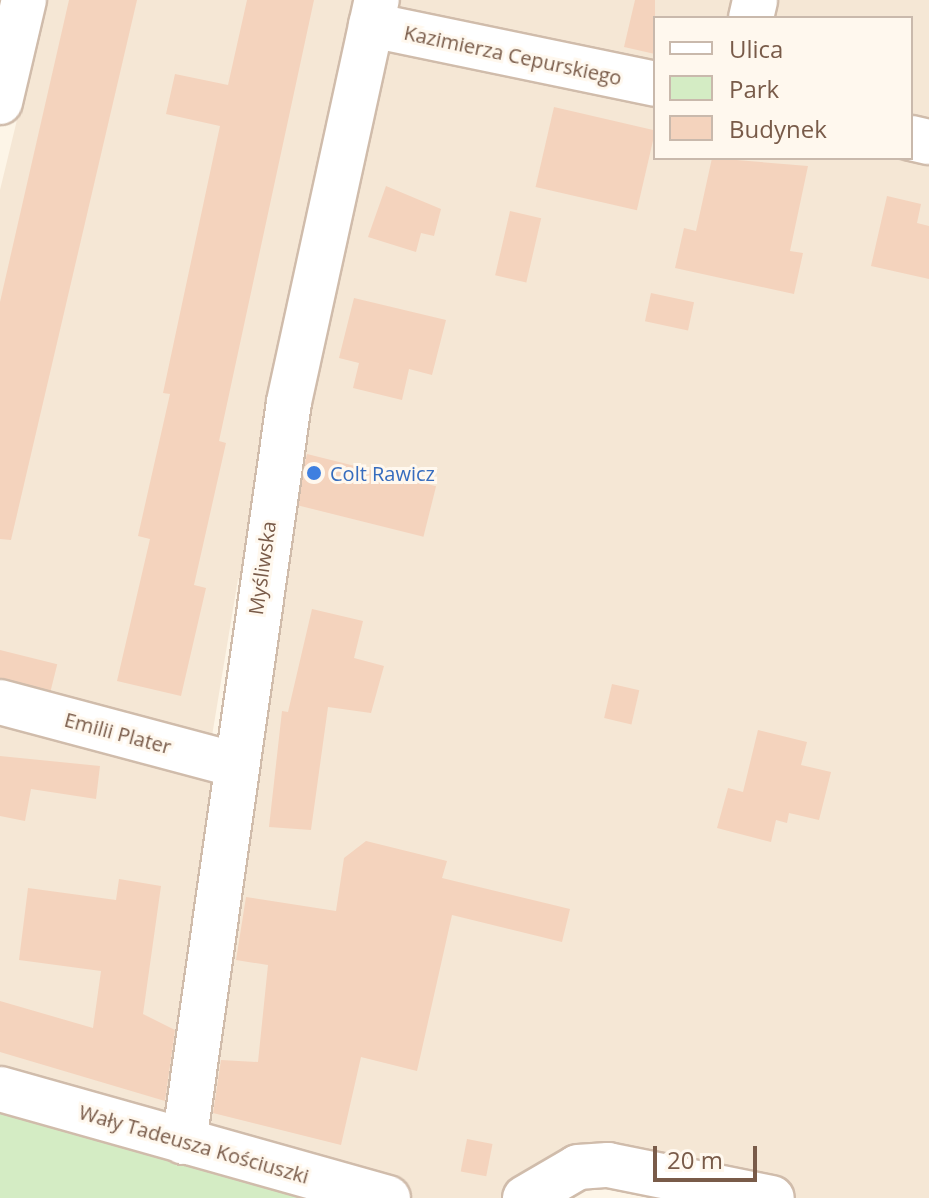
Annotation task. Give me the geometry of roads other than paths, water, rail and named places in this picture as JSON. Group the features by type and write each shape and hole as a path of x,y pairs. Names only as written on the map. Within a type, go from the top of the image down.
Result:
{"street":[{"path":"3,77 24,0"},
{"name":"Kazimierza Cepurskiego","path":"374,12 653,83"},
{"name":"Myśliwska","path":"184,1142 289,402 374,12"},
{"name":"Emilii Plater","path":"0,702 236,765"},
{"name":"Wały Tadeusza Kościuszki","path":"0,1089 388,1198"},
{"path":"525,1198 578,1167 608,1165 772,1198"}],"place":[{"name":"Colt Rawicz","path":"314,473"}]}
